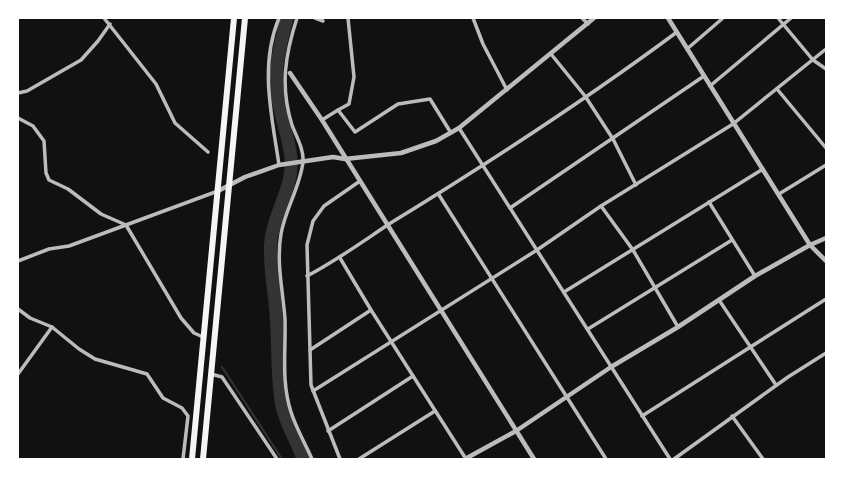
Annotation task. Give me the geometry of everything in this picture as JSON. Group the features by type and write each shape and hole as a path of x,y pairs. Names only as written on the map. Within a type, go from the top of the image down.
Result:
{"highway":[{"path":"192,459 218,191 222,122 234,18"},
{"path":"203,459 245,18"}],"street":[{"path":"104,18 156,84 175,123 208,152"},
{"path":"278,165 268,76 273,37 279,18"},
{"path":"297,18 287,52 284,91 292,125 299,141 301,161 297,186 281,234 280,268 284,317 285,381 291,411 312,459"},
{"path":"315,18 322,21"},
{"path":"322,120 349,104 354,77 348,18"},
{"path":"473,18 483,44 507,90"},
{"path":"582,18 588,24"},
{"path":"18,261 49,249 69,246 126,225 218,191 245,177 278,165 333,157 345,159 401,153 436,141 459,128 594,18"},
{"path":"668,18 810,245 826,261"},
{"path":"688,49 723,18"},
{"path":"778,18 813,60 826,69"},
{"path":"710,86 791,18"},
{"path":"18,93 34,88 81,60 110,24"},
{"path":"307,276 340,258 388,225 439,195 483,166 627,69 677,32"},
{"path":"313,391 492,279 601,206 733,124 826,49"},
{"path":"551,54 585,96 613,139 636,184"},
{"path":"290,73 322,120 534,459"},
{"path":"510,208 704,76"},
{"path":"777,89 826,148"},
{"path":"338,110 355,132 398,104 430,99 450,133"},
{"path":"18,118 33,126 44,141 46,173 49,180 68,189 101,214 126,225 181,318 194,333 203,337"},
{"path":"459,128 670,459"},
{"path":"779,194 826,165"},
{"path":"564,292 763,169"},
{"path":"340,459 313,391 307,276 307,238 313,222 324,206 360,181"},
{"path":"439,195 606,459"},
{"path":"709,202 755,276"},
{"path":"601,206 633,250 678,327"},
{"path":"340,258 391,342 466,459 516,431 611,366 678,327 755,276 810,245 826,238"},
{"path":"588,329 732,240"},
{"path":"642,416 826,299"},
{"path":"720,300 776,385"},
{"path":"18,309 30,318 52,327 79,350 95,359 147,374 163,398 185,411 188,416 183,459"},
{"path":"310,350 371,310"},
{"path":"18,374 52,327"},
{"path":"674,459 808,362 826,352"},
{"path":"211,374 222,377 277,459"},
{"path":"328,431 413,376"},
{"path":"359,459 435,411"},
{"path":"732,416 763,459"}],"waterway":[{"path":"287,18 280,48 276,78 279,106 290,151 291,168 290,179 273,230 270,258 277,326 280,394 286,420 303,459"},
{"path":"222,367 282,459"}]}
